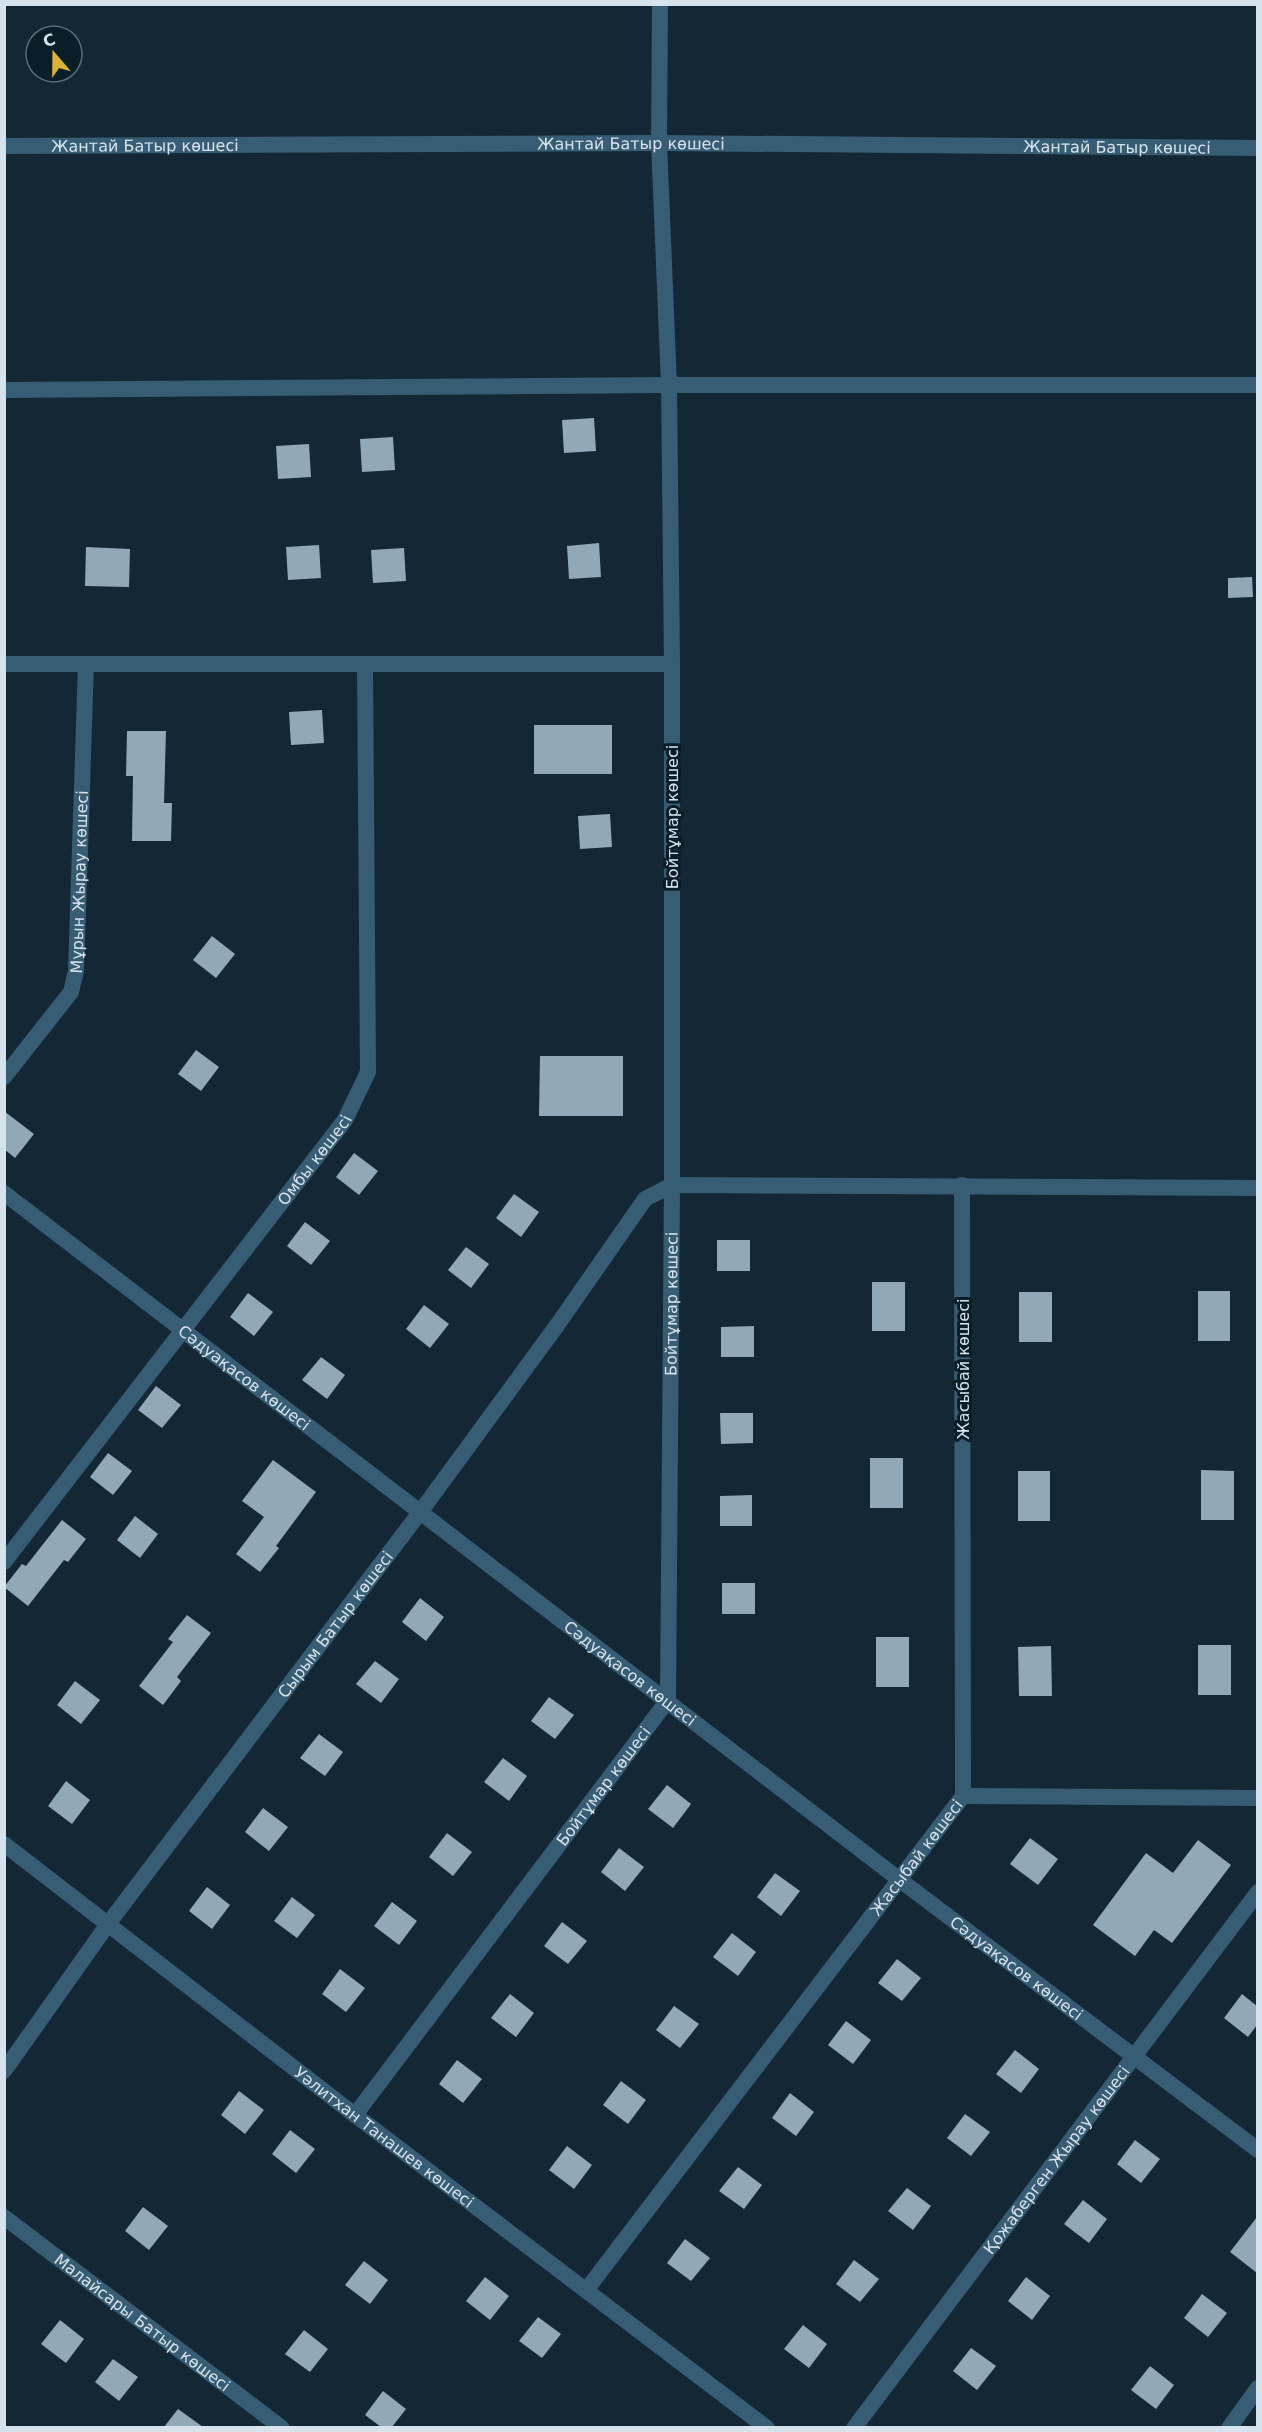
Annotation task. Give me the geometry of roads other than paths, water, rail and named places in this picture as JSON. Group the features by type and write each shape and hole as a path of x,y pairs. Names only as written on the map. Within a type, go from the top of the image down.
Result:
{"street":[{"name":"Бойтұмар көшесі","path":"355,2115 668,1700 672,1185 672,664 669,385 658,143 660,4"},
{"name":"Жантай Батыр көшесі","path":"4,146 658,143 1257,148"},
{"path":"4,390 669,385 1257,385"},
{"path":"4,664 672,664"},
{"name":"Мұрын Жырау көшесі","path":"4,1077 71,992 76,971 86,664"},
{"name":"Омбы көшесі","path":"4,1562 345,1120 368,1072 365,665"},
{"path":"672,1185 1257,1188"},
{"name":"Сырым Батыр көшесі","path":"4,2072 108,1924 421,1511 558,1324 645,1199 672,1185"},
{"name":"Жасыбай көшесі","path":"587,2289 963,1796 962,1185"},
{"name":"Сәдуақасов көшесі","path":"4,1193 900,1880 1257,2150"},
{"path":"963,1796 1257,1798"},
{"name":"Уәлитхан Танашев көшесі","path":"4,1844 355,2115 767,2427"},
{"name":"Қожаберген Жырау көшесі","path":"854,2427 1257,1892"},
{"name":"Малайсары Батыр көшесі","path":"4,2217 282,2427"},
{"path":"1229,2427 1257,2388"}]}
